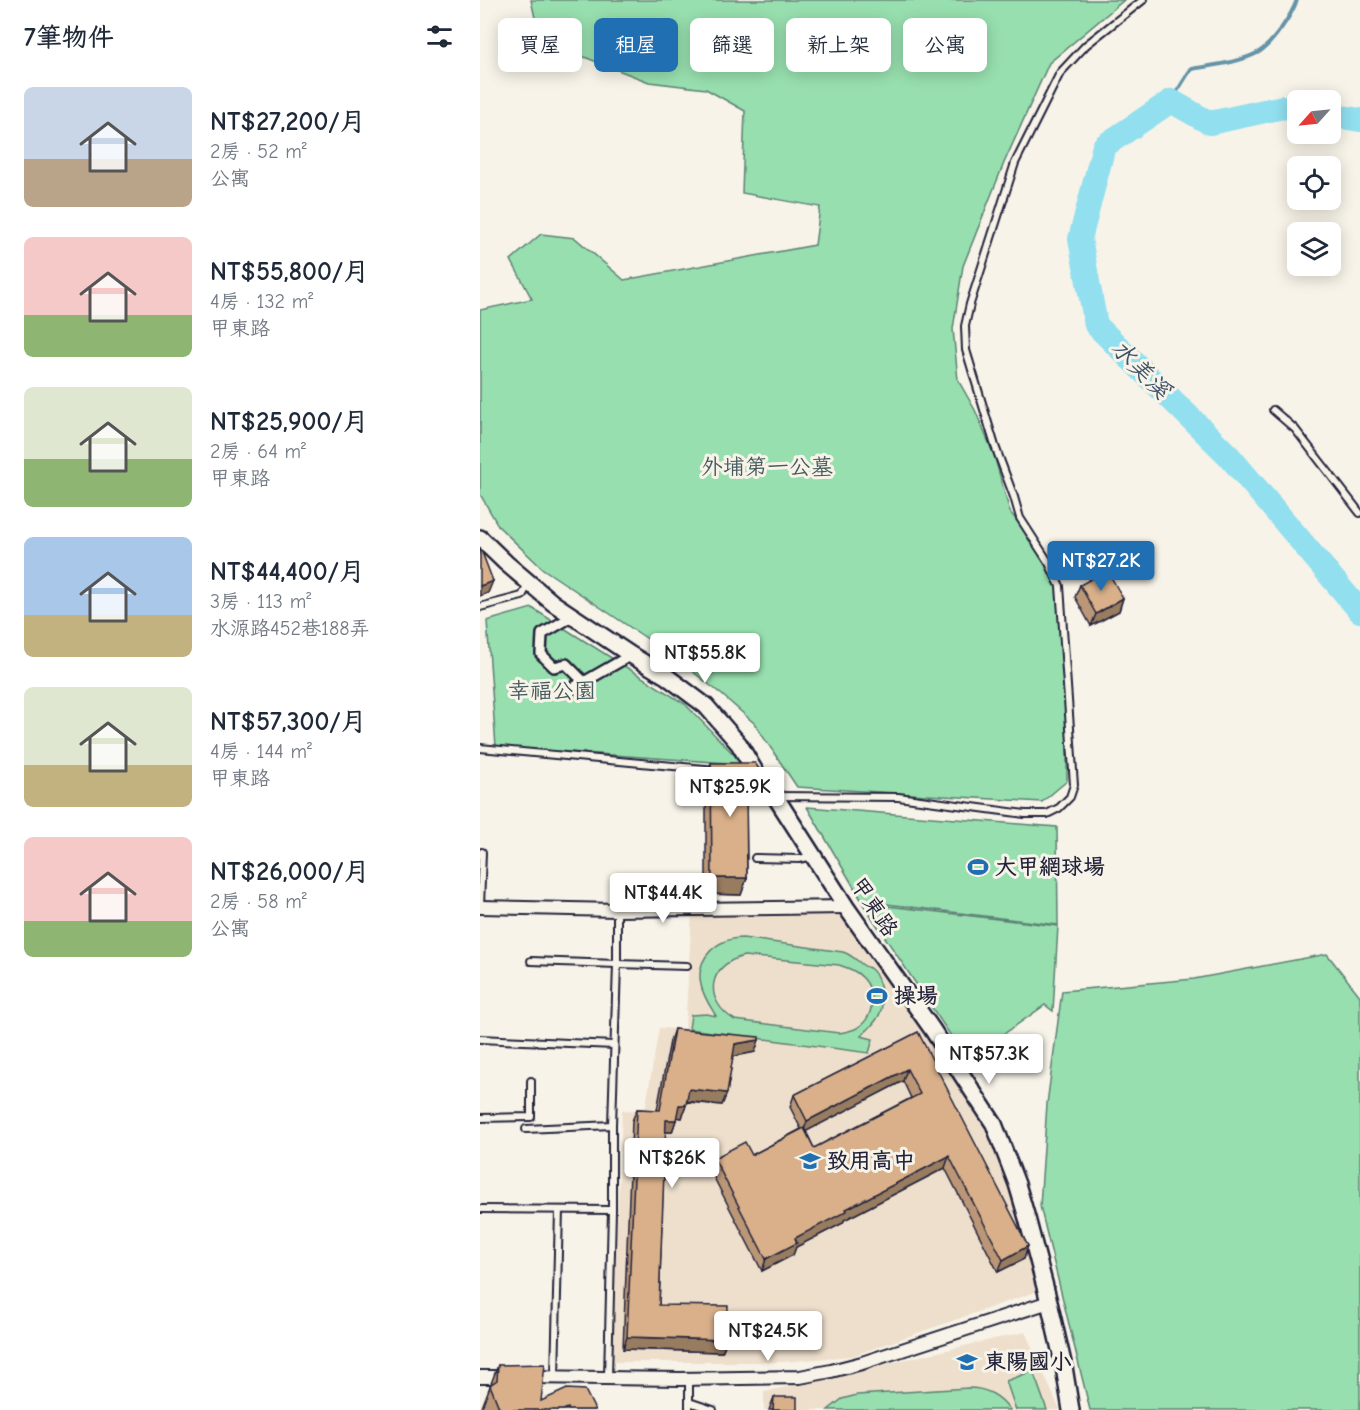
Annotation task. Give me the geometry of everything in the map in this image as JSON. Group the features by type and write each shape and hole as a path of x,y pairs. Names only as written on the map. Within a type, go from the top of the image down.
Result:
{"street":[{"name":"甲東路","path":"480,538 553,603 666,676 706,706 739,744 750,773 775,796 846,907 932,1029 994,1124 1017,1184 1049,1302 1071,1410"},
{"path":"573,616 542,634 541,654 554,667 566,664 584,682"},
{"path":"564,692 631,655"},
{"path":"480,908 617,910 846,907"},
{"path":"480,1377 689,1379 800,1377 862,1363 1049,1302"}],"lane":[{"path":"775,796 898,797 1025,814 1047,814 1059,808 1070,798 1074,785 1060,586 1049,563 1020,518 966,350 965,326 1015,163 1060,73 1086,45 1143,0"},
{"path":"1273,410 1295,429 1360,513"},
{"path":"480,607 522,596 529,582"},
{"path":"480,748 721,770"},
{"path":"480,908 482,852"},
{"path":"755,858 799,860 813,856"},
{"path":"608,1377 617,910"},
{"path":"531,961 687,966"},
{"path":"480,1039 614,1045"},
{"path":"480,1118 531,1117 531,1081"},
{"path":"526,1129 612,1125"},
{"path":"480,1209 612,1210"},
{"path":"555,1377 559,1210"},
{"path":"689,1379 689,1410"},
{"path":"689,1402 713,1410"}],"shaded area":[{"name":"致用高中","path":"692,913 841,915 943,1059 985,1129 1013,1194 1038,1291 852,1356 781,1362 611,1362 622,1110 645,1111 659,1028 685,1029"},
{"name":"東陽國小","path":"1025,1332 1060,1410 764,1410 764,1392"}],"green space":[{"name":"外埔第一公墓","path":"531,0 1124,0 1049,63 1004,163 963,266 953,329 958,380 975,410 994,455 1010,512 1055,574 1062,623 1067,706 1067,781 1042,802 797,787 754,723 721,694 673,656 543,569 499,527 480,494 480,310 532,299 511,260 541,234 575,238 624,280 815,245 820,207 742,193 745,111 706,89 649,82 623,72 678,72 678,18 594,18 594,61 582,56 582,18 535,18"},
{"name":"幸福公園","path":"532,608 685,704 743,764 496,747 487,621"},
{"name":"大甲網球場","path":"807,807 1057,827 1058,925 862,901"},
{"path":"862,903 1058,926 1053,1011 1045,1005 967,1060"},
{"name":"操場","path":"743,938 843,952 871,969 878,979 882,994 882,1008 876,1020 861,1036 873,1039 869,1053 689,1029 691,1015 716,1016 702,989 701,966 710,951 733,939","holes":["744,956 839,965 861,976 872,998 870,1012 863,1024 846,1032 735,1020 725,1012 714,994 716,975 722,967"]},
{"path":"1327,954 1360,996 1360,1410 1090,1410 1040,1206 1047,1104 1062,991 1194,979"},
{"path":"1033,1371 1047,1410 1016,1410 1006,1381"},
{"path":"968,1388 992,1393 1010,1410 828,1410 842,1399 857,1395"}],"building":[{"path":"480,547 493,581 480,586"},
{"path":"1107,570 1123,598 1096,614 1080,585"},
{"path":"711,763 755,763 760,770 760,784 746,783 747,878 712,878"},
{"path":"674,1029 759,1037 759,1040 735,1044 727,1093 689,1089 686,1105 679,1105 676,1120 666,1120 659,1305 728,1306 727,1340 627,1337 637,1109 660,1110"},
{"path":"918,1032 1028,1246 1003,1260 949,1156 846,1209 847,1211 795,1238 797,1243 766,1259 714,1158 745,1142 752,1155 804,1128 814,1148 920,1094 907,1069 807,1121 794,1095"},
{"path":"545,1364 541,1401 567,1389 585,1390 595,1410 569,1410 568,1408 563,1410 500,1410 490,1385 497,1380 498,1365"},
{"path":"774,1397 797,1397 797,1410 773,1410"}],"waterway":[{"path":"1171,101 1191,69 1243,59 1264,48 1281,29 1297,0"},
{"name":"水美溪","path":"1287,108 1210,123 1171,101 1104,146 1080,239 1096,325 1229,456 1360,611"},
{"path":"1341,117 1360,120"}],"place":[{"name":"大甲網球場","path":"978,867"},
{"name":"操場","path":"877,996"},
{"name":"致用高中","path":"810,1161"},
{"name":"東陽國小","path":"967,1362"}]}
